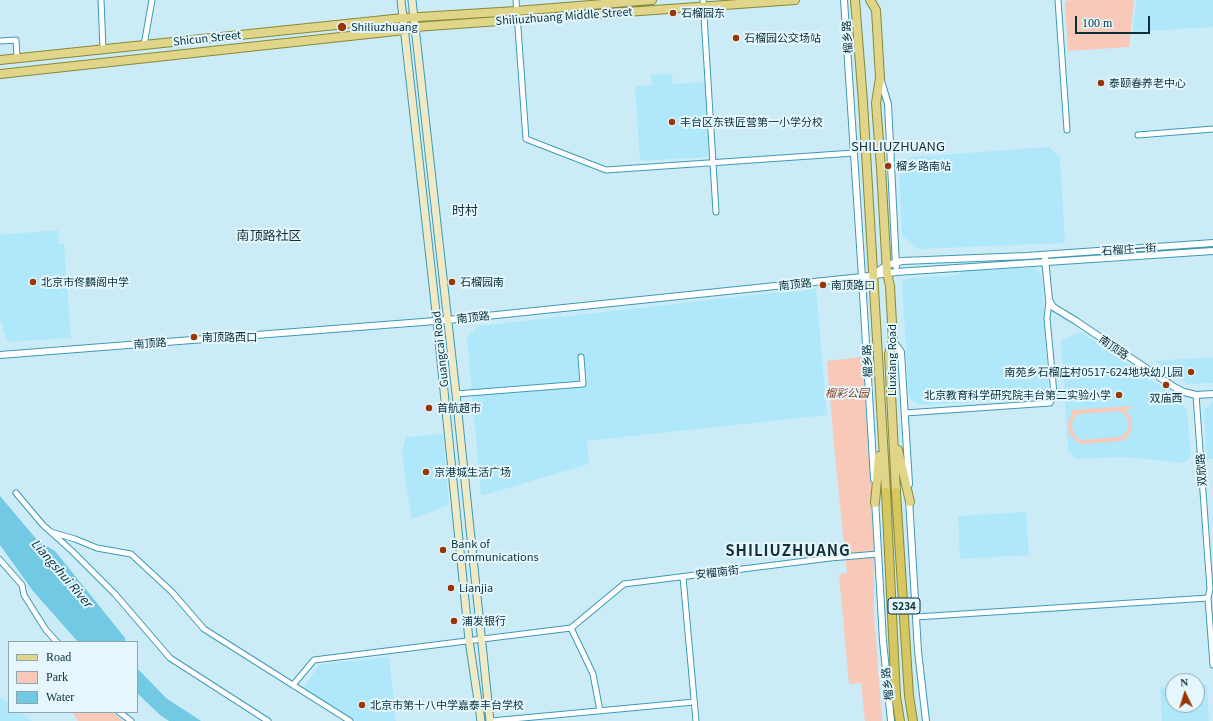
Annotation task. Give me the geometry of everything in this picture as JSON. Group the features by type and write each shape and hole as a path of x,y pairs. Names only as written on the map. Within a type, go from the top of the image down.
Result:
{"highway":[{"name":"Liuxiang Road","path":"886,492 896,696 900,721"},
{"name":"Liuxiang Road","path":"896,492 909,696 913,721"}],"main road":[{"name":"Guangcai Road","path":"402,0 437,321 469,640 481,721"},
{"name":"Guangcai Road","path":"412,0 448,320 490,721"},
{"name":"Shiliuzhuang Middle Street","path":"414,17 516,11 652,0"},
{"name":"Shiliuzhuang Middle Street","path":"405,30 415,27 517,20 704,3 795,0"},
{"name":"Liuxiang Road","path":"855,0 863,102 886,492"},
{"name":"Liuxiang Road","path":"870,0 876,10 880,78 876,103 882,168 887,269 890,286 893,341 890,354 896,492"},
{"name":"Shicun Street","path":"0,60 414,17"},
{"name":"Shicun Street","path":"0,74 405,30"},
{"path":"893,427 910,502"},
{"path":"875,503 882,429"}],"street":[{"path":"101,0 103,49"},
{"path":"144,45 152,0"},
{"path":"516,0 526,139 606,170 854,153"},
{"name":"榴乡路","path":"844,0 883,641 891,721"},
{"path":"1058,0 1067,130"},
{"path":"704,3 716,212"},
{"path":"0,41 16,40 17,58"},
{"path":"880,78 888,104 896,272"},
{"path":"1138,135 1213,129"},
{"name":"石榴庄一街","path":"1045,255 1213,243"},
{"name":"石榴庄一街","path":"1046,262 1213,251"},
{"path":"905,413 1050,403 1054,394 1045,255"},
{"name":"南顶路","path":"0,355 448,320 862,277 887,269 896,263 920,260 1045,255"},
{"name":"南顶路","path":"887,269 896,272 1046,262"},
{"name":"南顶路","path":"1049,302 1053,307 1174,387 1184,392 1196,395"},
{"path":"893,341 901,352 918,651 926,721"},
{"path":"456,394 583,384 581,357"},
{"path":"1196,395 1213,394"},
{"name":"双欣路","path":"1196,395 1210,589 1208,598 1213,665"},
{"path":"16,493 43,525 72,551 115,594 170,658 268,721"},
{"path":"51,532 75,539 97,548 131,554 172,592 204,628 350,721"},
{"name":"安榴南街","path":"571,628 624,584 830,558 878,554"},
{"path":"0,560 22,585 24,595 46,630 55,641"},
{"path":"683,577 696,721"},
{"path":"916,617 1208,598"},
{"path":"293,685 314,660 571,628 593,674 600,711"},
{"path":"490,721 694,702"},
{"path":"120,713 131,721"}],"shaded area":[{"path":"1136,0 1213,0 1213,27 1133,32"},
{"name":"丰台区东铁匠营第一小学分校","path":"672,74 673,84 705,82 709,157 640,161 635,86 652,85 651,75"},
{"path":"1049,147 1060,157 1065,243 917,249 902,235 899,169 910,157"},
{"name":"北京市佟麟阁中学","path":"58,230 59,244 64,244 71,338 7,342 0,319 0,235"},
{"path":"1035,267 1042,277 1049,398 920,405 911,400 909,397 903,281 912,278 956,275 966,271"},
{"path":"816,288 827,415 587,441 589,464 481,496 467,338 478,326"},
{"name":"北京教育科学研究院丰台第二实验小学","path":"1081,332 1168,391 1187,410 1191,456 1184,463 1123,457 1076,459 1068,451 1061,340"},
{"name":"南苑乡石榴庄村0517-624地块幼儿园","path":"1213,357 1213,383 1187,384 1154,361"},
{"path":"1213,401 1213,459 1207,459 1204,410"},
{"name":"京港城生活广场","path":"443,434 449,505 412,519 402,452 405,440 407,437"},
{"path":"1026,512 1029,555 960,559 958,516"},
{"name":"北京市第十八中学嘉泰丰台学校","path":"389,657 396,721 356,721 303,689 319,665"},
{"path":"1205,684 1207,684 1209,721 1162,721 1160,687 1165,687 1165,713 1205,713"},
{"path":"0,697 8,703 8,713 21,713 32,721 0,721"}],"green space":[{"path":"1069,0 1134,0 1129,47 1068,51 1065,2"},
{"name":"榴彩公园","path":"862,357 870,470 874,564 874,615 882,721 865,721 861,683 849,684 839,574 847,573 827,361"},
{"path":"1131,406 1131,409 1125,410 1131,418 1132,428 1129,435 1124,440 1082,444 1076,441 1069,434 1068,424 1070,417 1073,414 1071,414 1071,410","holes":["1119,411 1124,414 1129,422 1127,431 1121,437 1081,440 1073,433 1072,424 1074,418 1079,414"]},
{"path":"73,713 113,713 123,721 78,721"}],"water":[{"name":"Liangshui River","path":"0,496 38,541 55,551 125,638 125,641 77,641 33,591 0,545"},
{"path":"138,669 166,698 201,721 169,721 160,715 138,694"}],"place":[{"name":"石榴园东","path":"673,13"},
{"name":"Shiliuzhuang","path":"342,27"},
{"name":"石榴园公交场站","path":"736,38"},
{"name":"泰颐春养老中心","path":"1101,83"},
{"name":"丰台区东铁匠营第一小学分校","path":"672,122"},
{"name":"榴乡路南站","path":"888,166"},
{"name":"北京市佟麟阁中学","path":"33,282"},
{"name":"石榴园南","path":"452,282"},
{"name":"南顶路口","path":"823,285"},
{"name":"南顶路西口","path":"194,337"},
{"name":"南苑乡石榴庄村0517-624地块幼儿园","path":"1191,372"},
{"name":"双庙西","path":"1166,385"},
{"name":"北京教育科学研究院丰台第二实验小学","path":"1119,395"},
{"name":"首航超市","path":"429,408"},
{"name":"京港城生活广场","path":"426,472"},
{"name":"Bank of Communications","path":"443,550"},
{"name":"Lianjia","path":"451,588"},
{"name":"浦发银行","path":"454,621"},
{"name":"北京市第十八中学嘉泰丰台学校","path":"362,705"}],"district":[{"name":"SHILIUZHUANG","path":"898,146"},
{"name":"时村","path":"465,210"},
{"name":"南顶路社区","path":"269,235"},
{"name":"SHILIUZHUANG","path":"788,550"}]}
